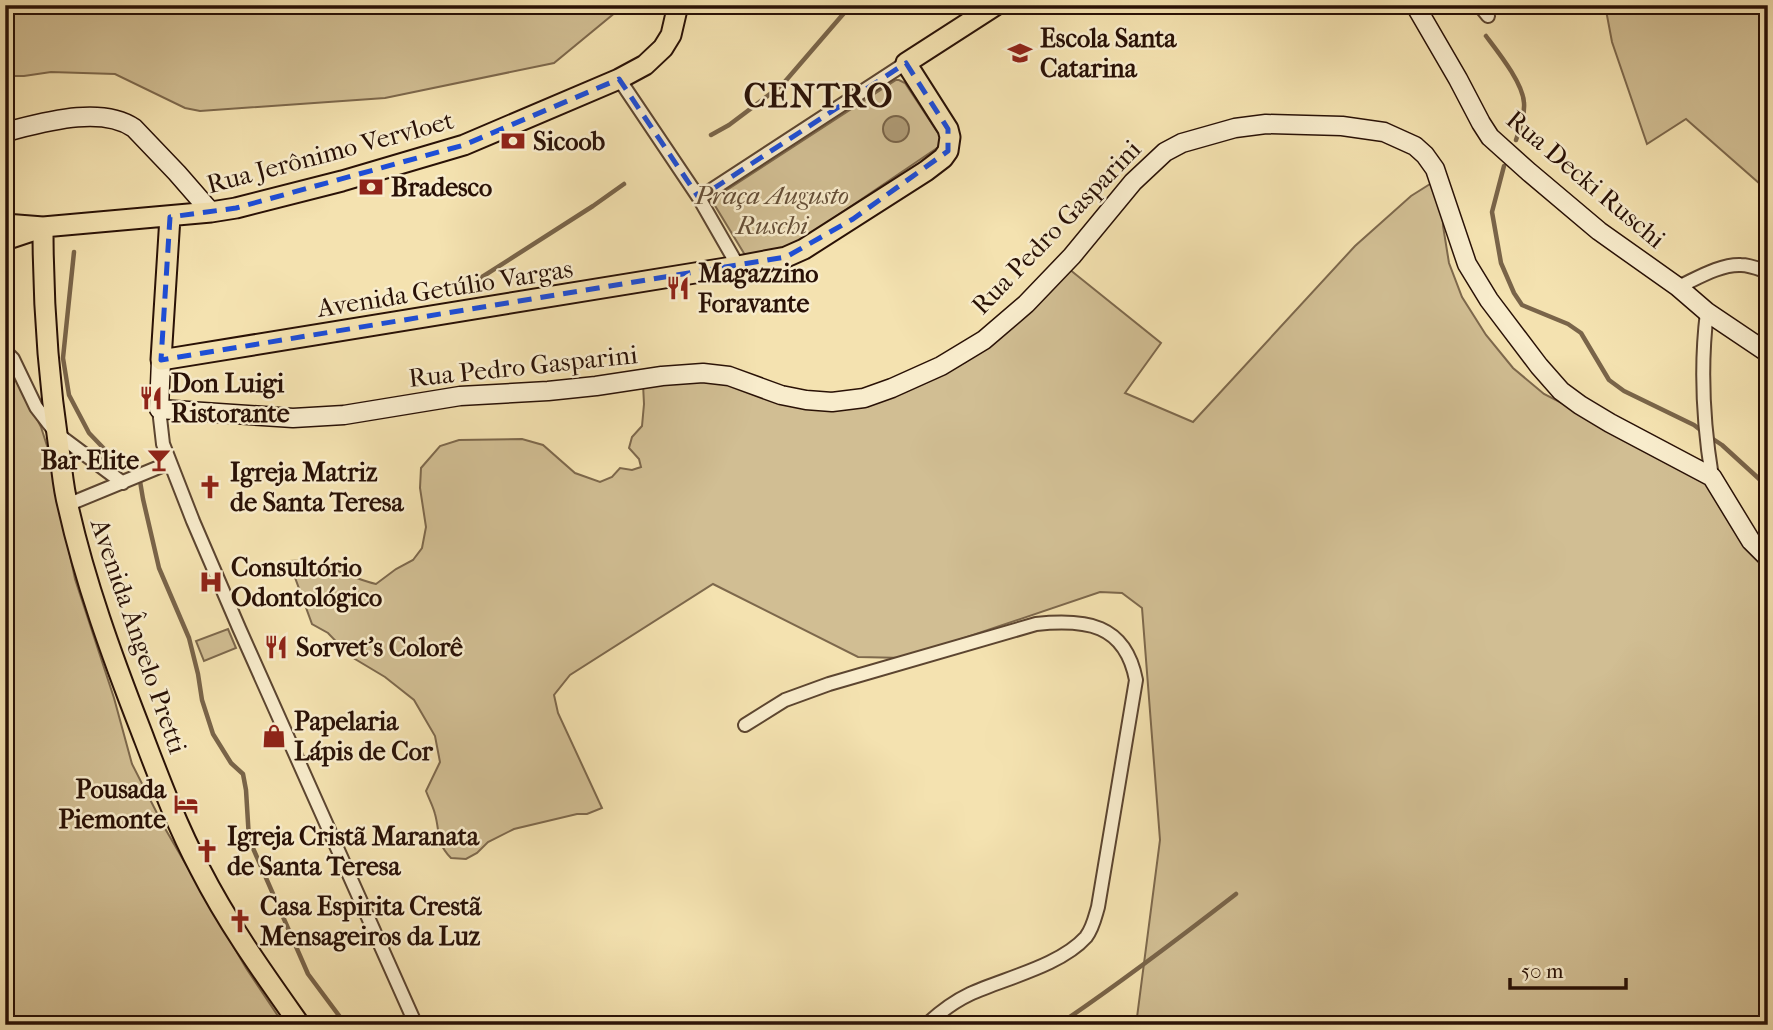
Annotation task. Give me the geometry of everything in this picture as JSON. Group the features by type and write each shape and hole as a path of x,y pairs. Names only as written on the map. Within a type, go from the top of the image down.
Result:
{"main road":[{"name":"Rua Jerônimo Vervloet","path":"43,227 170,217 236,208 342,181 464,145 619,79 645,65 663,48 671,35 678,5"},
{"path":"738,266 786,257 804,249 926,171 948,151 950,137 947,130 906,63 996,5"},
{"path":"161,360 170,217"},
{"path":"5,225 43,227"},
{"path":"5,240 43,227"},
{"name":"Avenida Ângelo Pretti","path":"43,227 44,302 56,433 67,505 93,596 163,787 200,869 240,937 300,1025"},
{"name":"Avenida Getúlio Vargas","path":"161,360 738,266"}],"street":[{"name":"Rua Decki Ruschi","path":"1415,5 1490,137 1599,231 1678,287 1707,312 1768,353"},
{"path":"1479,5 1488,16"},
{"path":"699,198 906,63"},
{"path":"619,79 699,198 738,266"},
{"path":"5,132 61,119 109,117 125,122 177,173 211,212"},
{"name":"Rua Pedro Gasparini","path":"159,409 293,418 344,415 460,396 548,391 703,373 729,376 781,395 806,400 832,402 864,398 941,366 984,340 1026,304 1072,256 1133,182 1165,152 1182,143 1235,128 1266,124 1318,125 1384,132 1415,146 1435,169 1467,264 1489,300 1561,391 1610,424 1712,477"},
{"path":"1678,287 1735,265 1768,272"},
{"path":"1707,312 1702,389 1712,477 1751,541 1768,558"},
{"path":"5,351 13,359 36,407 56,433 133,479"},
{"path":"161,360 159,409 163,444 169,464 416,1025"},
{"path":"67,505 169,464"},
{"path":"745,725 785,700 829,684 1036,624 1057,621 1093,625 1111,634 1124,648 1133,666 1136,680 1098,907 1087,935 1063,954 1038,967 968,995 942,1010 926,1025"}],"highlighted area":[{"path":"906,63 948,129 948,151 853,219 786,257 161,360 170,217 236,208 464,145 619,79 699,198"}],"green space":[{"path":"5,5 622,7 554,63 385,98 200,111 185,108 115,74 51,72 5,76"},
{"path":"1605,5 1768,5 1768,191 1686,119 1647,144 1612,42"},
{"name":"Praça Augusto Ruschi","path":"896,80 905,83 942,139 940,146 791,247 745,255 714,204 716,197"},
{"path":"1438,179 1442,193 1443,226 1449,263 1462,297 1486,335 1513,368 1544,394 1715,482 1768,568 1768,1025 1136,1025 1160,840 1142,608 1122,593 1100,592 905,658 858,657 713,584 570,675 554,695 558,713 602,808 587,814 514,829 488,842 466,859 451,858 441,842 426,791 440,762 435,736 414,700 385,677 350,656 328,633 312,624 289,561 311,562 376,584 413,560 422,548 426,527 420,488 421,468 440,446 459,440 522,439 543,445 575,473 600,482 612,477 620,468 632,470 641,467 639,459 629,448 632,437 642,426 643,384 737,379 792,403 900,390 966,362 1069,269 1161,343 1125,393 1193,422 1355,246 1411,196"},
{"path":"17,378 41,427 48,449 75,579 114,698 132,764 163,825 246,968 284,1025 5,1025 5,379"},
{"path":"228,629 236,648 204,661 196,641"}],"shaded area":[{"path":"896,116 905,120 909,129 905,138 896,142 887,138 883,129 887,120"}],"waterway":[{"path":"711,135 729,125 782,85 851,5"},
{"path":"1486,36 1509,68 1523,95 1524,112 1516,140"},
{"path":"1504,166 1492,212 1501,263 1522,305 1568,324 1581,333 1609,380 1624,391 1703,432"},
{"path":"471,284 624,184"},
{"path":"74,252 63,358 69,395 89,433 112,457 133,469 140,481 159,568 189,638 202,700 213,734 231,763 243,774 249,839 308,974 346,1025"},
{"path":"1710,437 1768,487"},
{"path":"1058,1025 1236,894"}],"place":[{"name":"Escola Santa Catarina","path":"1020,53"},
{"name":"Sicoob","path":"513,141"},
{"name":"Bradesco","path":"371,187"},
{"name":"Magazzino Foravante","path":"678,288"},
{"name":"Don Luigi Ristorante","path":"151,398"},
{"name":"Bar Elite","path":"159,460"},
{"name":"Igreja Matriz de Santa Teresa","path":"210,487"},
{"name":"Consultório Odontológico","path":"211,582"},
{"name":"Sorvet's Colorê","path":"276,647"},
{"name":"Papelaria Lápis de Cor","path":"274,736"},
{"name":"Pousada Piemonte","path":"186,804"},
{"name":"Igreja Cristã Maranata de Santa Teresa","path":"207,851"},
{"name":"Casa Espirita Crestã Mensageiros da Luz","path":"240,921"}],"district":[{"name":"CENTRO","path":"819,95"}]}
